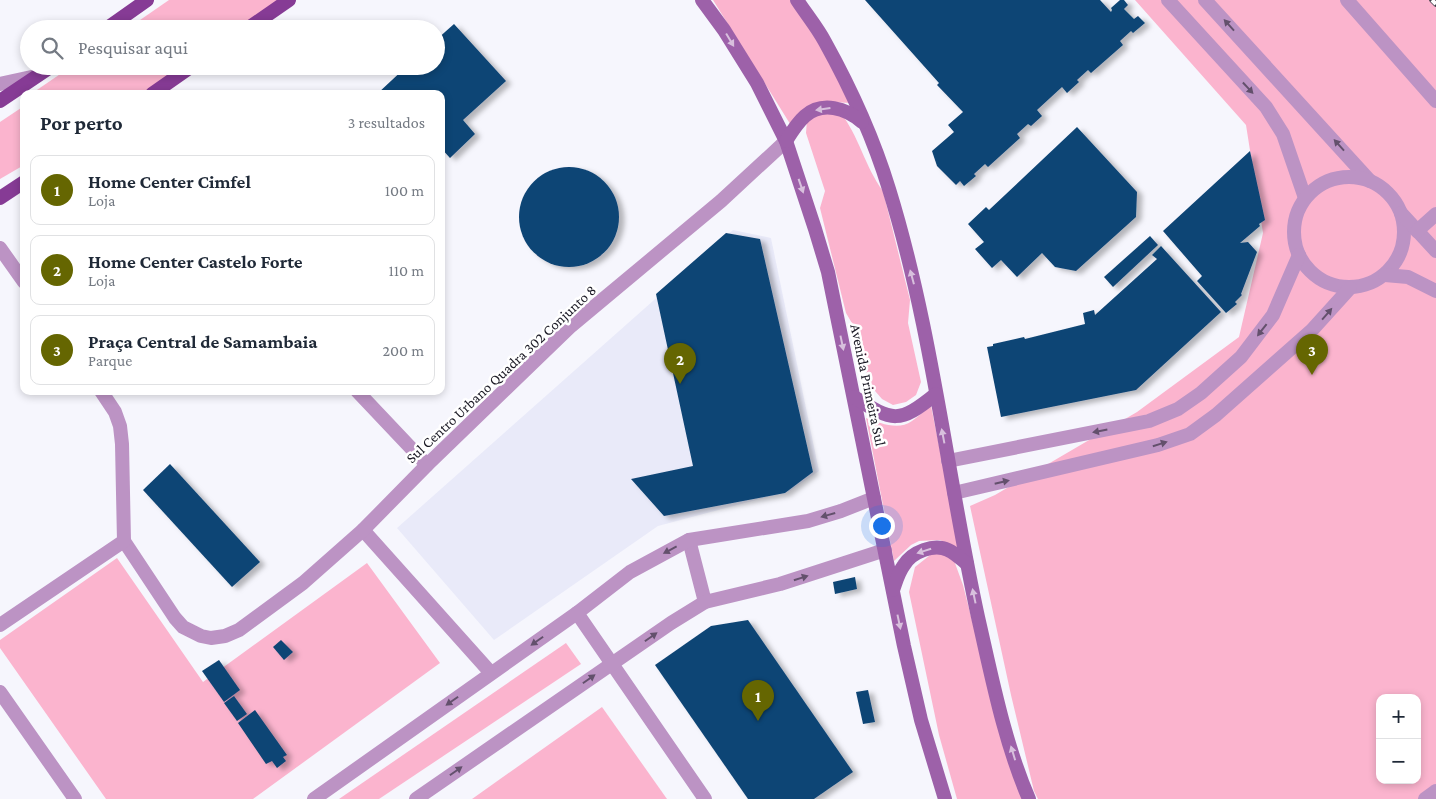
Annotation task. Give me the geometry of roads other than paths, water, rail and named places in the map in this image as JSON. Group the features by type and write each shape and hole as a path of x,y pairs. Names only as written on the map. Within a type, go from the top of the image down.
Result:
{"main road":[{"path":"119,20 147,0"},
{"path":"260,20 289,0"},
{"name":"Avenida Primeira Sul","path":"702,0 724,30 757,83 786,142 816,229 828,272 892,592 921,720 945,799"},
{"path":"797,0 825,41 866,126 888,188 916,291 967,564 997,700 1022,783 1029,799"},
{"path":"0,101 40,75"},
{"path":"158,90 179,75"},
{"path":"786,142 806,115 816,109 839,108 852,113 866,126"},
{"path":"0,188 20,185"},
{"path":"0,198 20,185"},
{"path":"854,397 883,414 899,417 917,409 936,394"},
{"path":"892,592 904,565 918,552 942,548 948,550 967,564"}],"street":[{"path":"1168,0 1266,107 1282,134 1305,198"},
{"path":"1206,0 1371,182 1387,192 1400,212 1436,251"},
{"path":"1347,0 1436,101"},
{"path":"0,84 40,75"},
{"name":"Sul Centro Urbano Quadra 302 Conjunto 8","path":"124,541 175,618 183,627 201,636 211,638 225,636 239,630 303,583 363,530 427,465 571,326 721,201 786,142"},
{"path":"1371,182 1345,177 1333,179 1318,187 1305,198 1299,208 1294,225 1295,242 1299,255 1311,272 1330,285 1350,288 1364,286 1385,275 1399,257 1402,246 1404,234 1400,212"},
{"path":"1418,231 1436,214"},
{"path":"0,248 20,276"},
{"path":"948,461 1149,421 1178,409 1201,393 1240,357 1273,315 1299,255"},
{"path":"1385,275 1408,277 1436,291"},
{"path":"954,493 1158,445 1190,434 1216,414 1312,330 1350,288"},
{"path":"0,625 124,541 120,426 115,412 104,395"},
{"path":"361,395 427,465"},
{"path":"314,799 577,613 630,572 689,540 808,521 874,498"},
{"path":"363,530 491,673"},
{"path":"689,540 705,602"},
{"path":"416,799 671,622 705,602 780,584 885,550"},
{"path":"577,613 705,799"},
{"path":"0,692 76,799"},
{"path":"1425,799 1436,791"}],"railway":[{"path":"1432,0 1436,4"}],"place":[{"name":"Praça Central de Samambaia","path":"1312,375"},
{"name":"Home Center Castelo Forte","path":"680,384"},
{"name":"Home Center Cimfel","path":"758,721"}]}
